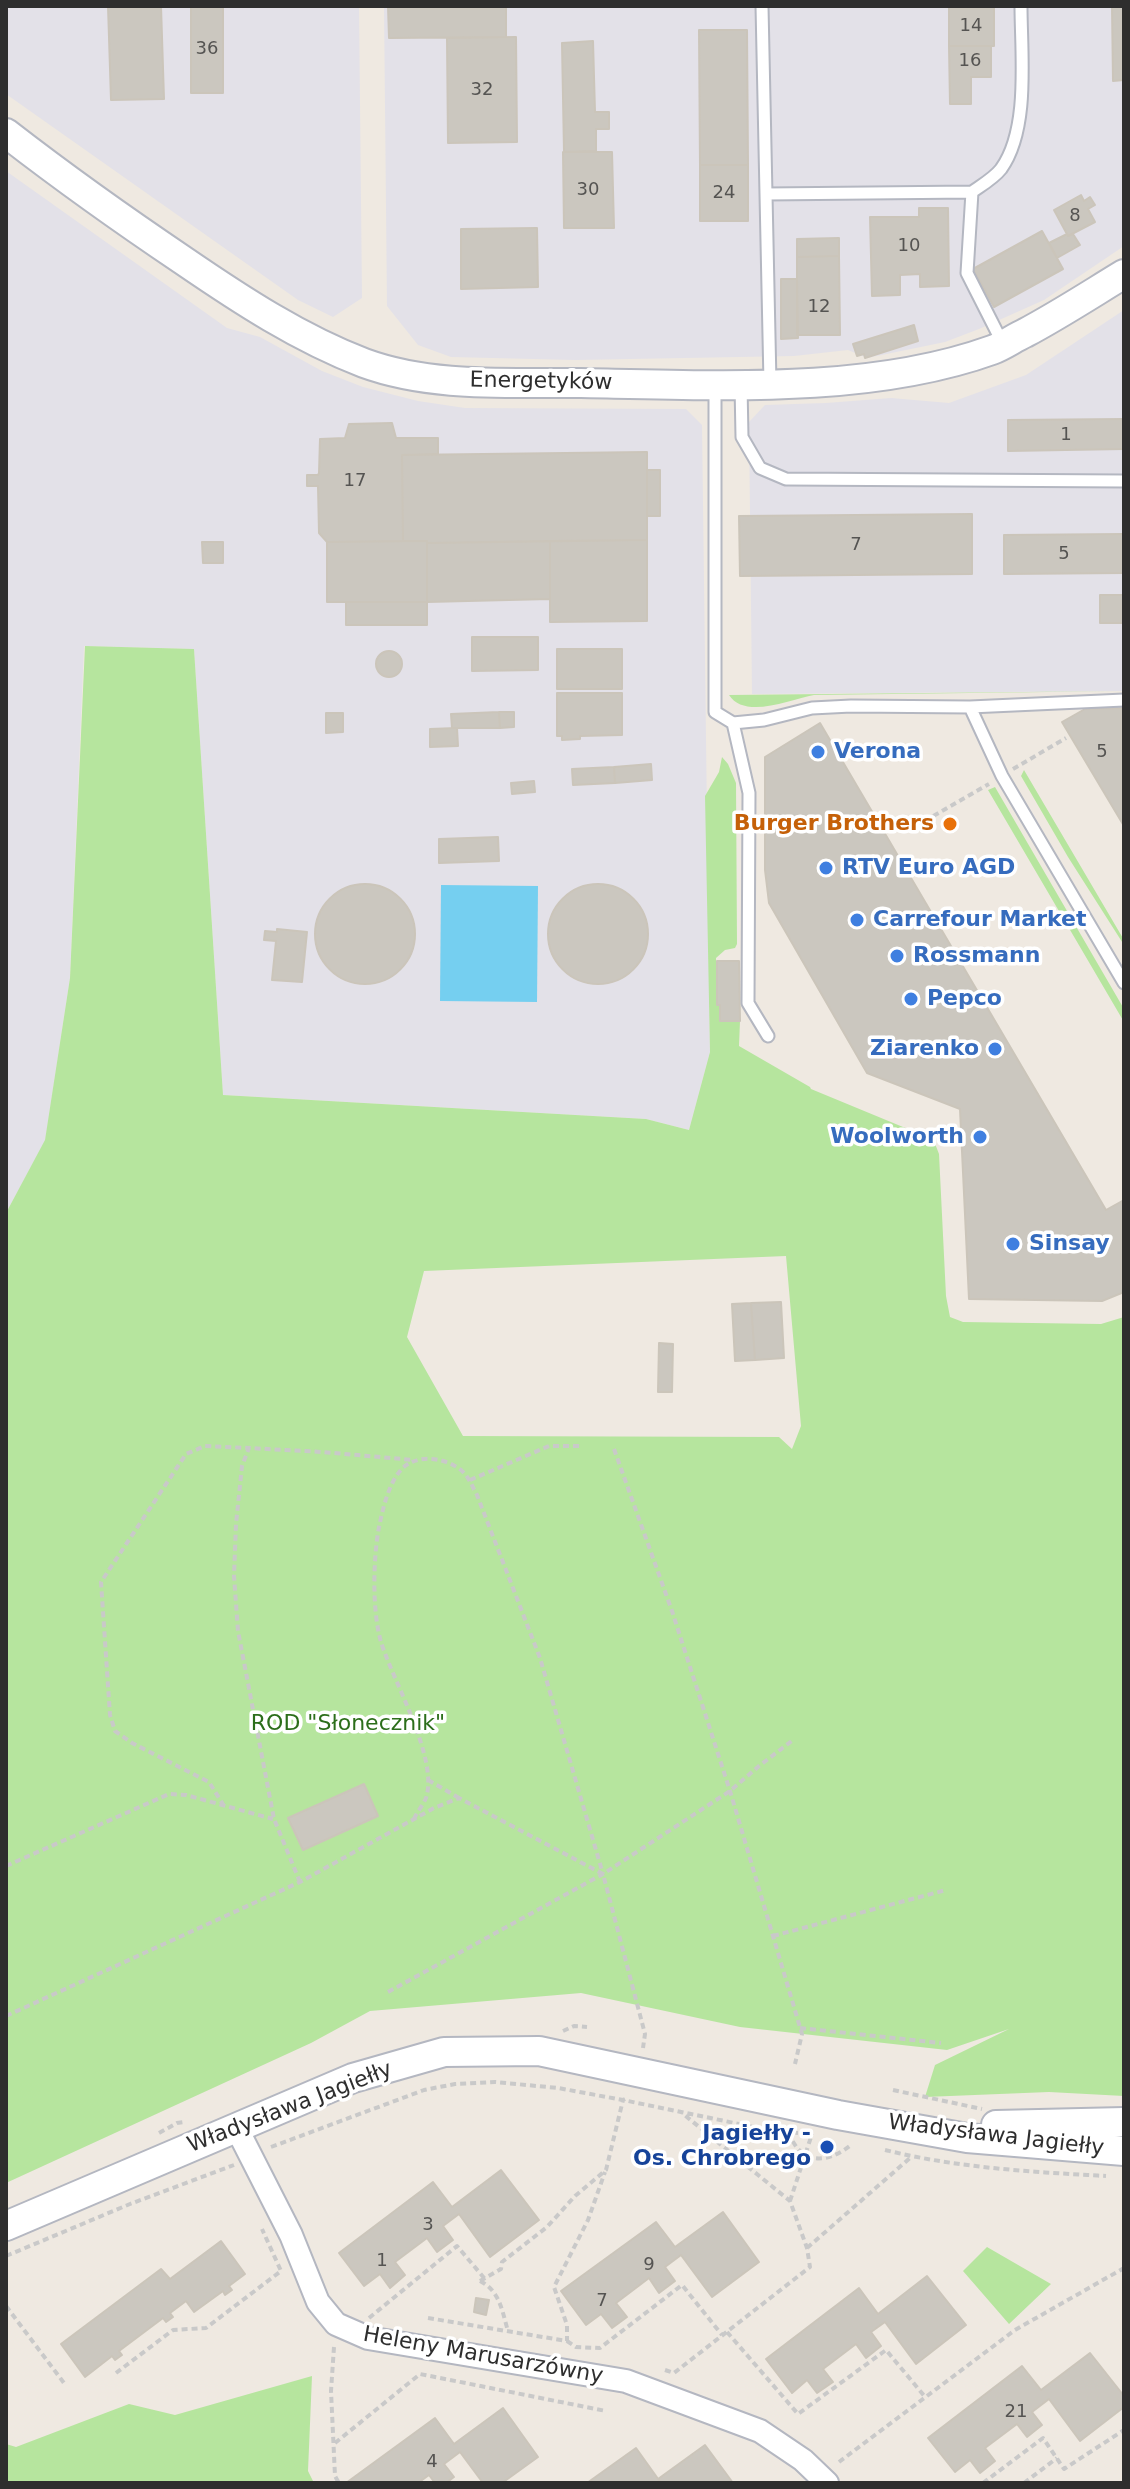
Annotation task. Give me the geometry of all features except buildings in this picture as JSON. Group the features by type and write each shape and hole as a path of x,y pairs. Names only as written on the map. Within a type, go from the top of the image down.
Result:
{"street":[{"name":"Energetyków","path":"6,133 92,199 271,319 363,363 414,378 494,382 728,384 906,372 953,362 1003,344 1059,315 1124,274"},
{"name":"Władysława Jagiełły","path":"6,2226 353,2078 444,2052 539,2051 967,2138 1124,2151"},
{"name":"Władysława Jagiełły","path":"868,2120 898,2118 970,2125 1124,2122"},
{"name":"Heleny Marusarzówny","path":"236,2127 291,2235 318,2302 336,2324 368,2338 626,2381 760,2431 803,2460 827,2483"}],"lane":[{"path":"762,6 770,383"},
{"path":"766,194 972,192 999,172 1017,136 1021,6"},
{"path":"972,192 967,273 1003,344"},
{"path":"728,384 742,437 760,468 786,479 1124,481"},
{"path":"728,384 715,712 733,723 764,720 812,708 970,707 1124,700"},
{"path":"970,707 1010,789 1124,983"},
{"path":"733,723 749,793 748,1003 768,1036"}],"path":[{"path":"224,1806 209,1782 132,1743 115,1731 110,1715 101,1582 186,1454 205,1446 435,1459 453,1464 470,1480 540,1658 603,1874 645,2034"},
{"path":"470,1480 549,1446 580,1446"},
{"path":"249,1448 242,1466 234,1576 238,1631 274,1819 300,1882"},
{"path":"614,1449 672,1611 730,1791 802,2034 795,2064"},
{"path":"413,1819 425,1798 428,1780 424,1755 381,1641 374,1606 379,1529 391,1485 402,1467 414,1460"},
{"path":"388,1992 603,1874 730,1791 793,1740"},
{"path":"428,1780 603,1874"},
{"path":"6,1866 169,1794 186,1795 274,1819"},
{"path":"6,2016 300,1882 413,1819 459,1798"},
{"path":"773,1936 946,1890"},
{"path":"800,2028 941,2043"},
{"path":"6,2256 277,2144 424,2090 455,2084 495,2082 558,2088 787,2133 799,2151 825,2159 851,2145"},
{"path":"567,2341 567,2325 554,2287 588,2220 606,2170 623,2100"},
{"path":"660,2369 674,2373 810,2267 807,2248 790,2201 681,2112"},
{"path":"790,2201 812,2134"},
{"path":"807,2248 912,2157"},
{"path":"508,2331 496,2293 491,2286 480,2281 501,2269 502,2262 547,2227 575,2196 606,2170"},
{"path":"365,2321 457,2246 485,2279"},
{"path":"839,2462 1015,2330 1124,2268"},
{"path":"116,2373 173,2330 206,2328 281,2271"},
{"path":"428,2318 567,2341 576,2347 600,2348 682,2285 798,2414 886,2350 926,2398"},
{"path":"6,2306 64,2383"},
{"path":"335,2344 331,2391 335,2476 339,2483"},
{"path":"335,2443 420,2374 606,2411"},
{"path":"983,2483 1043,2438 1064,2469 1124,2430"},
{"path":"1024,2483 1057,2458"}],"shaded area":[{"path":"6,6 359,6 362,298 333,317 298,300 6,94"},
{"path":"384,6 1124,6 1124,246 1044,300 979,329 945,342 867,358 848,350 794,356 575,360 451,357 418,345 387,306"},
{"path":"6,171 227,328 260,337 322,371 363,387 418,401 465,408 686,409 702,425 710,1052 689,1130 646,1119 223,1095 194,649 84,646 70,978 45,1141 6,1213"},
{"path":"1124,310 1124,691 752,694 749,422 765,405 891,398 949,403 1026,375"}],"green space":[{"name":"ROD \"Słonecznik\"","path":"85,646 194,649 223,1095 646,1119 689,1130 710,1052 705,796 719,772 722,757 736,783 737,944 716,958 720,1021 740,1021 739,1046 811,1089 934,1141 939,1154 946,1296 950,1317 963,1322 1101,1324 1124,1317 1124,2096 1049,2092 925,2097 935,2065 1009,2029 947,2050 740,2027 581,1993 370,2011 311,2043 6,2183 6,1213 45,1140 70,978","holes":["786,1256 801,1426 792,1449 779,1437 463,1436 407,1337 424,1271"]},
{"path":"1124,691 814,695 757,707 736,702 729,695"},
{"path":"1024,770 1124,940 1124,945 1021,776"},
{"path":"995,787 1124,1009 1124,1022 988,790"},
{"path":"987,2247 1051,2284 1009,2324 963,2271"},
{"path":"312,2376 308,2471 314,2483 6,2483 6,2444 16,2447 129,2404 175,2415"}],"water":[{"path":"441,885 538,886 537,1002 440,1001"}],"place":[{"name":"Verona","path":"818,752"},
{"name":"Burger Brothers","path":"950,824"},
{"name":"RTV Euro AGD","path":"826,868"},
{"name":"Carrefour Market","path":"857,920"},
{"name":"Rossmann","path":"897,956"},
{"name":"Pepco","path":"911,999"},
{"name":"Ziarenko","path":"995,1049"},
{"name":"Woolworth","path":"980,1137"},
{"name":"Sinsay","path":"1013,1244"},
{"name":"Jagiełły - Os. Chrobrego","path":"827,2147"}]}
